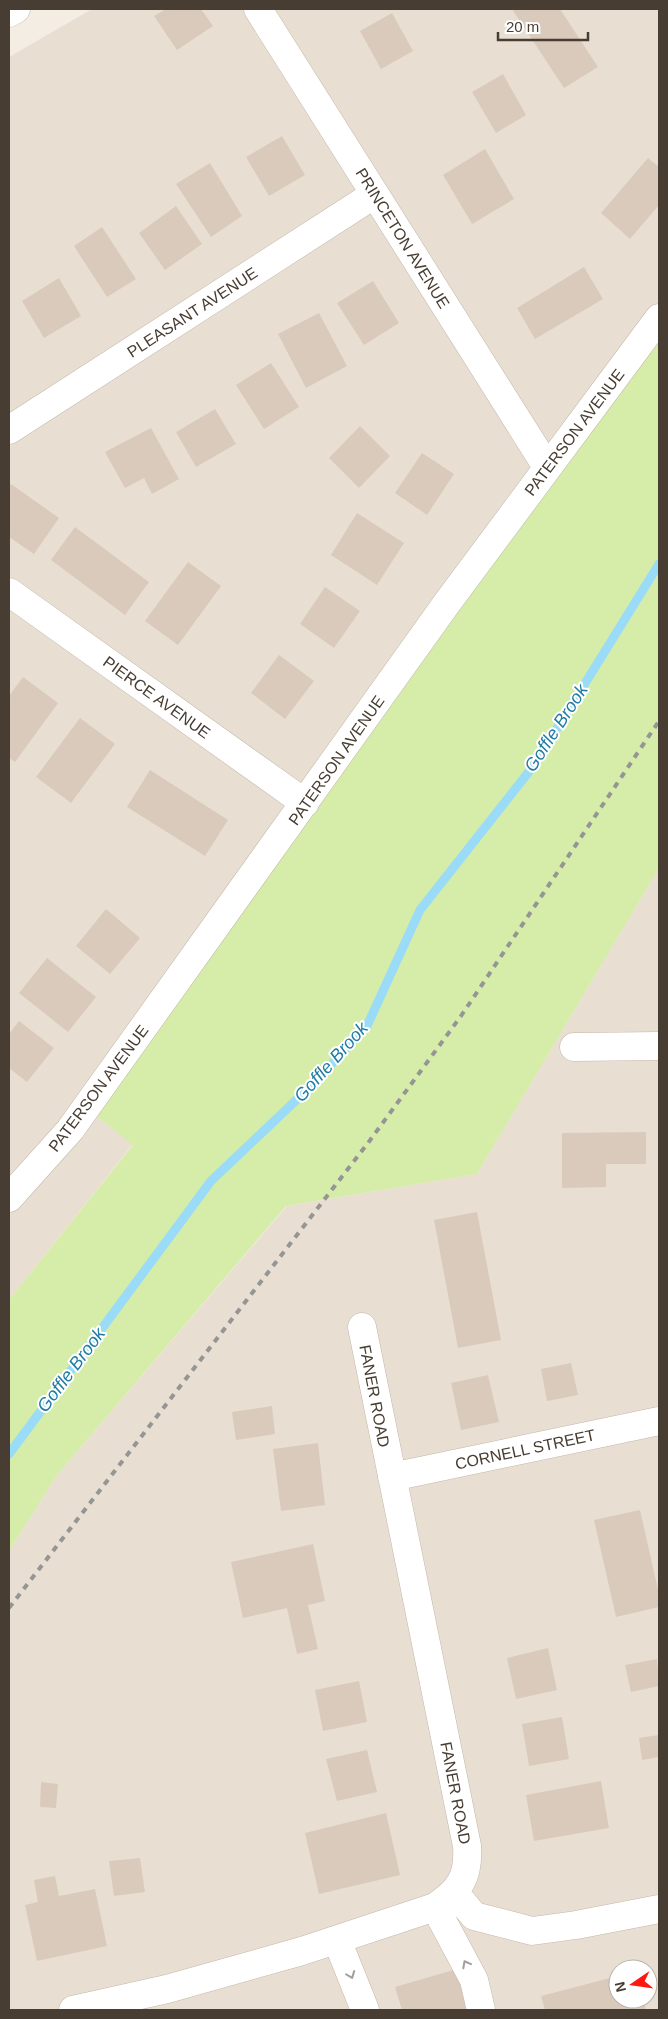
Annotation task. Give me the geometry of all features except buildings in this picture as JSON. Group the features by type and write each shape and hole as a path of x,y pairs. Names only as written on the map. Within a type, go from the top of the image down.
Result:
{"street":[{"path":"9,13 16,9"},
{"name":"PRINCETON AVENUE","path":"258,9 547,467"},
{"name":"PLEASANT AVENUE","path":"9,430 375,194"},
{"name":"PATERSON AVENUE","path":"9,1198 70,1130 447,603 659,318"},
{"name":"PIERCE AVENUE","path":"9,592 305,803"},
{"path":"574,1047 659,1046"},
{"name":"FANER ROAD","path":"362,1327 467,1846 468,1859 464,1878 445,1900"},
{"name":"CORNELL STREET","path":"392,1477 659,1421"},
{"path":"445,1900 474,1980 481,2010"},
{"path":"73,2010 167,1989 302,1951 445,1900 474,1916 532,1930 576,1925 659,1909"},
{"path":"337,1940 365,2010"}],"shaded area":[{"path":"92,9 659,9 659,339 82,1106 133,1144 9,1300 9,57"},
{"path":"659,868 659,2010 9,2010 9,1551 57,1475 287,1206 477,1174"}],"green space":[{"path":"659,339 659,868 477,1174 286,1206 57,1475 9,1551 9,1300 133,1145 82,1105"}],"waterway":[{"name":"Goffle Brook","path":"9,1454 211,1181 310,1087 367,1026 420,910 535,764 659,564"}],"railway":[{"path":"9,1608 368,1143 461,1016 659,721"}]}
